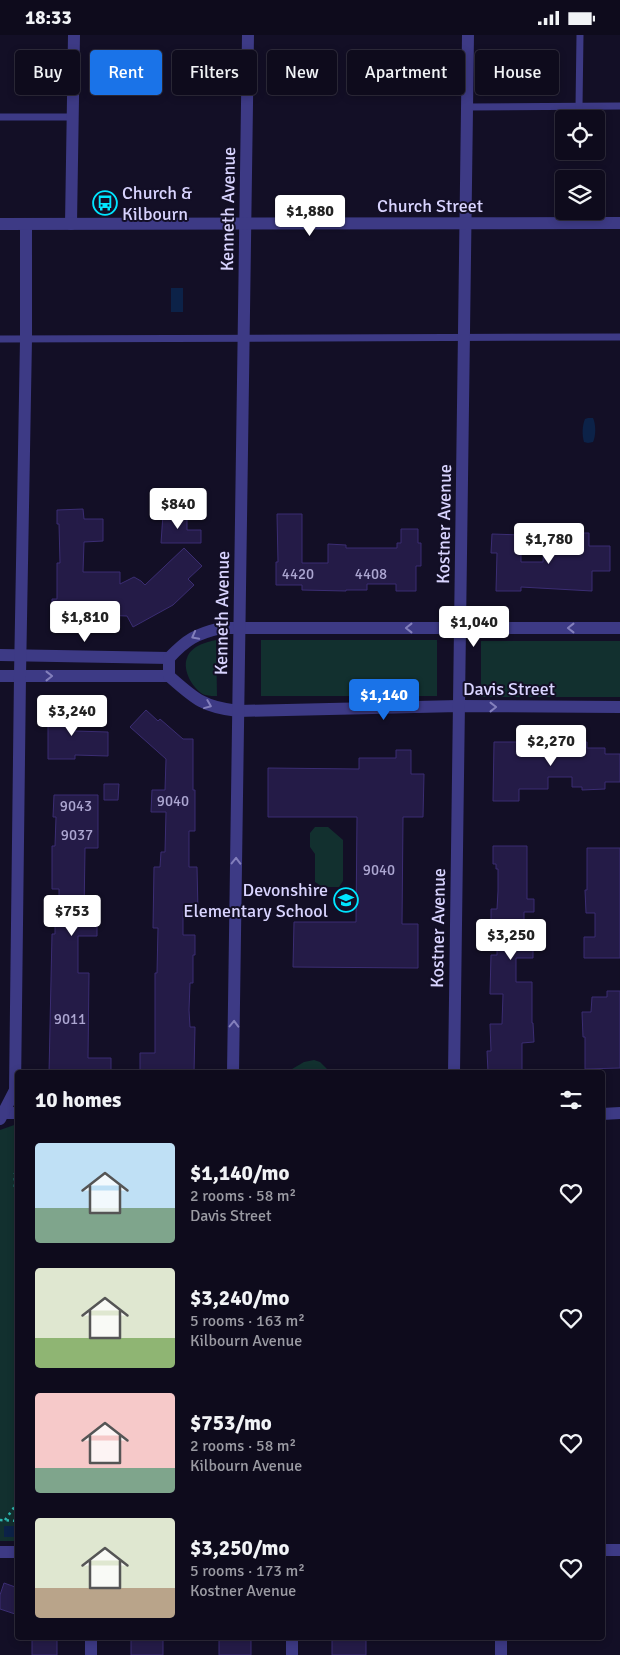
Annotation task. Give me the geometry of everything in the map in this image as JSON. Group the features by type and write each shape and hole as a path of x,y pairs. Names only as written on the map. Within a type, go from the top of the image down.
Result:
{"street":[{"path":"71,223 74,35"},
{"name":"Kenneth Avenue","path":"233,1070 248,35"},
{"name":"Kostner Avenue","path":"454,1070 468,35"},
{"path":"15,1070 26,223"},
{"name":"Church Street","path":"0,224 620,223"},
{"path":"0,676 169,676 169,658 185,642 202,633 221,628 620,628"},
{"path":"0,655 169,658"},
{"name":"Davis Street","path":"169,676 203,703 218,708 238,711 459,706 620,707"},
{"path":"1,1115 15,1090"},
{"path":"1,1115 15,1113"},
{"path":"605,1114 620,1113"},
{"path":"605,1550 620,1550"},
{"path":"0,1553 15,1552"},
{"path":"91,1640 91,1655"},
{"path":"292,1640 292,1655"},
{"path":"501,1640 501,1655"}],"lane":[{"path":"579,107 580,35"},
{"path":"467,107 620,107"},
{"path":"0,117 72,117"},
{"path":"0,339 620,337"}],"path":[{"path":"15,1173 15,1187"},
{"path":"6,1520 15,1506"},
{"path":"0,1520 15,1521"}],"green space":[{"path":"216,640 217,696 207,695 196,689 187,674 186,668 187,658 192,650 203,643"},
{"path":"261,640 437,640 437,696 261,696"},
{"path":"481,641 620,641 620,697 481,697"},
{"path":"315,827 328,827 343,840 343,881 339,887 323,887 315,882 315,854 310,847 310,833"},
{"path":"314,1060 320,1062 328,1070 290,1070 304,1062"},
{"path":"15,1125 15,1541 0,1541 0,1130"}],"water":[{"path":"171,288 183,288 183,312 171,312"},
{"path":"593,418 595,423 595,437 593,442 588,443 584,442 583,425 585,419"},
{"path":"4,1526 15,1526 15,1537 4,1537"}],"building":[{"path":"83,509 84,519 103,519 103,541 84,542 83,572 120,572 120,584 134,577 145,585 184,548 202,566 188,579 194,585 173,605 133,627 127,616 101,615 101,626 52,627 52,599 57,599 57,563 60,563 57,510"},
{"path":"163,514 187,514 187,530 201,530 201,543 161,543"},
{"path":"277,514 302,514 302,563 328,563 328,544 346,545 346,548 397,548 397,543 401,543 401,529 418,529 418,543 421,543 421,566 416,566 416,591 396,591 396,584 367,584 367,590 346,591 302,590 302,585 276,585 276,562 278,562"},
{"path":"573,533 589,533 589,546 610,546 610,571 592,571 592,591 521,587 521,591 496,591 497,553 491,553 492,534 521,535 521,562 543,562 544,545 573,546"},
{"path":"48,707 76,707 75,731 108,732 108,756 75,755 75,759 48,759"},
{"path":"146,710 158,721 160,719 183,739 193,739 195,831 189,831 189,867 197,867 198,911 183,911 183,935 195,935 193,983 190,983 189,1010 190,1027 195,1027 194,1070 140,1070 140,1053 155,1053 155,973 157,973 158,928 153,928 154,867 160,867 161,852 165,852 166,812 151,812 152,790 165,790 166,759 130,727"},
{"path":"494,742 519,742 518,746 546,746 546,742 587,742 587,748 605,748 605,754 620,754 620,782 605,782 605,789 582,790 582,787 572,787 572,777 548,777 548,789 519,789 519,801 493,801"},
{"path":"396,750 411,750 411,774 424,774 423,817 403,817 402,924 418,924 418,968 293,967 294,922 356,922 357,817 268,817 268,768 359,769 359,758 396,758"},
{"path":"104,784 119,784 118,800 104,800"},
{"path":"54,795 98,795 98,848 85,848 84,914 97,914 97,936 78,936 78,973 89,973 88,1058 111,1058 111,1070 49,1070 52,934 55,934 55,914 59,914 59,889 52,889 52,846 55,846 56,817 53,817"},
{"path":"493,846 527,846 527,899 534,899 534,912 524,912 524,937 533,937 533,958 516,958 516,982 532,982 534,1042 522,1043 522,1070 488,1070 487,1051 491,1051 490,1024 502,1024 503,994 490,994 491,955 497,955 497,930 491,930 491,909 497,909 498,891 498,869 496,869 496,864 493,864"},
{"path":"587,848 620,848 620,958 584,958 584,937 595,937 595,913 586,913"},
{"path":"607,991 620,991 620,1068 585,1069 585,1037 583,1037 582,1012 591,1012 592,997 607,997"},
{"path":"4,1583 15,1587 15,1614 0,1609 0,1595"},
{"path":"32,1640 57,1640 57,1655 32,1655"},
{"path":"131,1640 163,1640 163,1655 131,1655"},
{"path":"219,1640 251,1640 251,1655 219,1655"},
{"path":"332,1640 366,1640 366,1655 332,1655"}],"place":[{"name":"Church & Kilbourn","path":"105,203"},
{"name":"Devonshire Elementary School","path":"346,900"}]}
